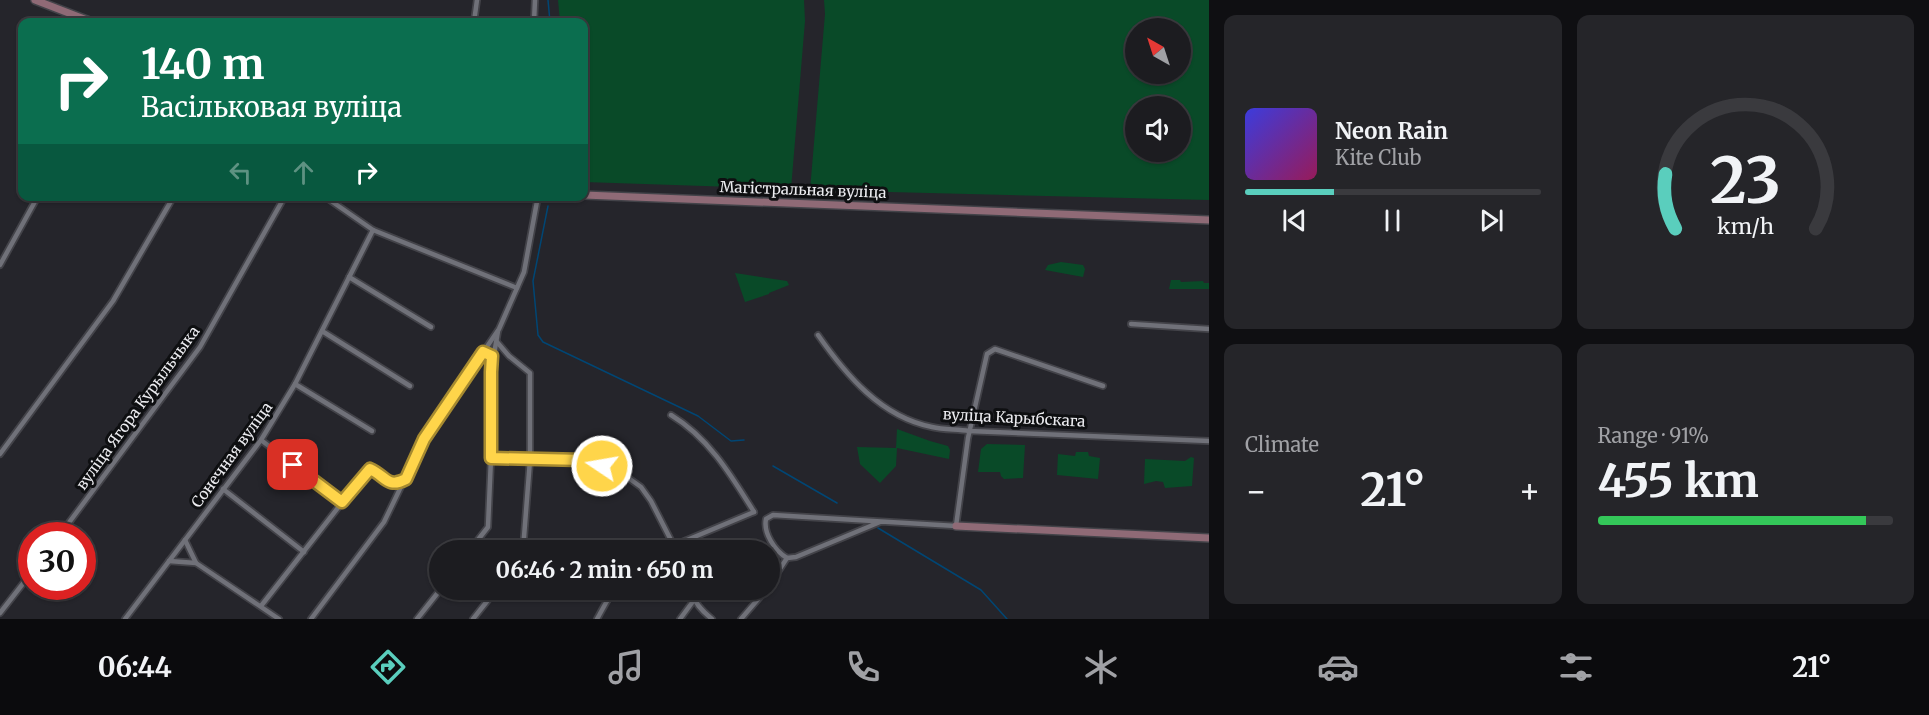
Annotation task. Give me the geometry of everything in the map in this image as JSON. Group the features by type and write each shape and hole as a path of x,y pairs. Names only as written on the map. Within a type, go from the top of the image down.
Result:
{"main road":[{"path":"35,0 82,18"},
{"name":"Магістральная вуліца","path":"588,195 1209,220"},
{"path":"956,526 1209,537"}],"street":[{"path":"475,18 477,0"},
{"path":"534,18 535,0"},
{"path":"0,265 35,201"},
{"path":"0,454 113,301 171,201"},
{"name":"вуліца Ягора Курыльчыка","path":"69,522 200,347 282,201"},
{"path":"331,201 373,230 517,288"},
{"path":"311,619 384,522 424,439 499,328 524,272 537,201"},
{"name":"Сонечная вуліца","path":"125,619 261,440 295,384 373,230"},
{"path":"349,277 431,327"},
{"path":"1131,324 1209,329"},
{"path":"478,540 488,527 491,372 492,356 499,328"},
{"path":"322,332 410,386"},
{"name":"вуліца Карыбскага","path":"818,335 845,372 885,408 930,427 969,431 1209,441"},
{"path":"497,342 509,356 530,373 530,460 524,540"},
{"path":"693,540 754,512 768,516 956,526 969,431 987,354 995,350 1103,386"},
{"path":"483,352 492,356"},
{"path":"295,384 372,431"},
{"path":"671,415 687,424 702,438 727,468 754,512"},
{"path":"261,440 342,502"},
{"path":"491,458 584,460 620,472 641,487 651,501 671,540"},
{"path":"261,606 370,469 394,484 406,479"},
{"path":"223,489 304,552"},
{"path":"768,516 765,524 767,532 777,550 787,558 796,557 880,522"},
{"path":"184,540 196,563 279,619"},
{"path":"780,569 787,558"},
{"path":"169,561 196,563"},
{"path":"0,614 18,590"},
{"path":"417,619 432,600"},
{"path":"473,619 488,600"},
{"path":"680,619 694,600 712,619"},
{"path":"741,619 757,600"},
{"path":"597,619 607,602"}],"green space":[{"path":"558,0 804,0 805,21 791,189 588,182 588,18 560,18"},
{"path":"824,0 1209,0 1209,200 810,190 825,14"},
{"path":"1061,262 1083,265 1085,269 1083,277 1045,270 1048,265"},
{"path":"735,273 787,281 789,285 745,302"},
{"path":"1171,280 1203,281 1209,283 1209,289 1169,289"},
{"path":"897,429 948,446 949,459 897,448 896,466 880,483 860,464 857,447 896,448"},
{"path":"987,444 1025,445 1023,478 1004,479 1000,472 978,472 981,449"},
{"path":"1076,452 1088,452 1089,456 1100,458 1098,479 1057,475 1058,454 1075,456"},
{"path":"1191,457 1194,458 1192,486 1165,488 1163,482 1156,481 1144,484 1145,459 1185,461"}],"waterway":[{"path":"548,0 550,18"},
{"path":"548,206 533,281 538,335 543,342 698,416 731,441 744,440"},
{"path":"773,466 837,503"},
{"path":"878,528 981,590 1007,619"}],"route":[{"path":"293,465 342,502 370,469 388,482 394,484 401,482 406,479 424,439 483,352 492,356 491,458 584,460 602,466"}]}
